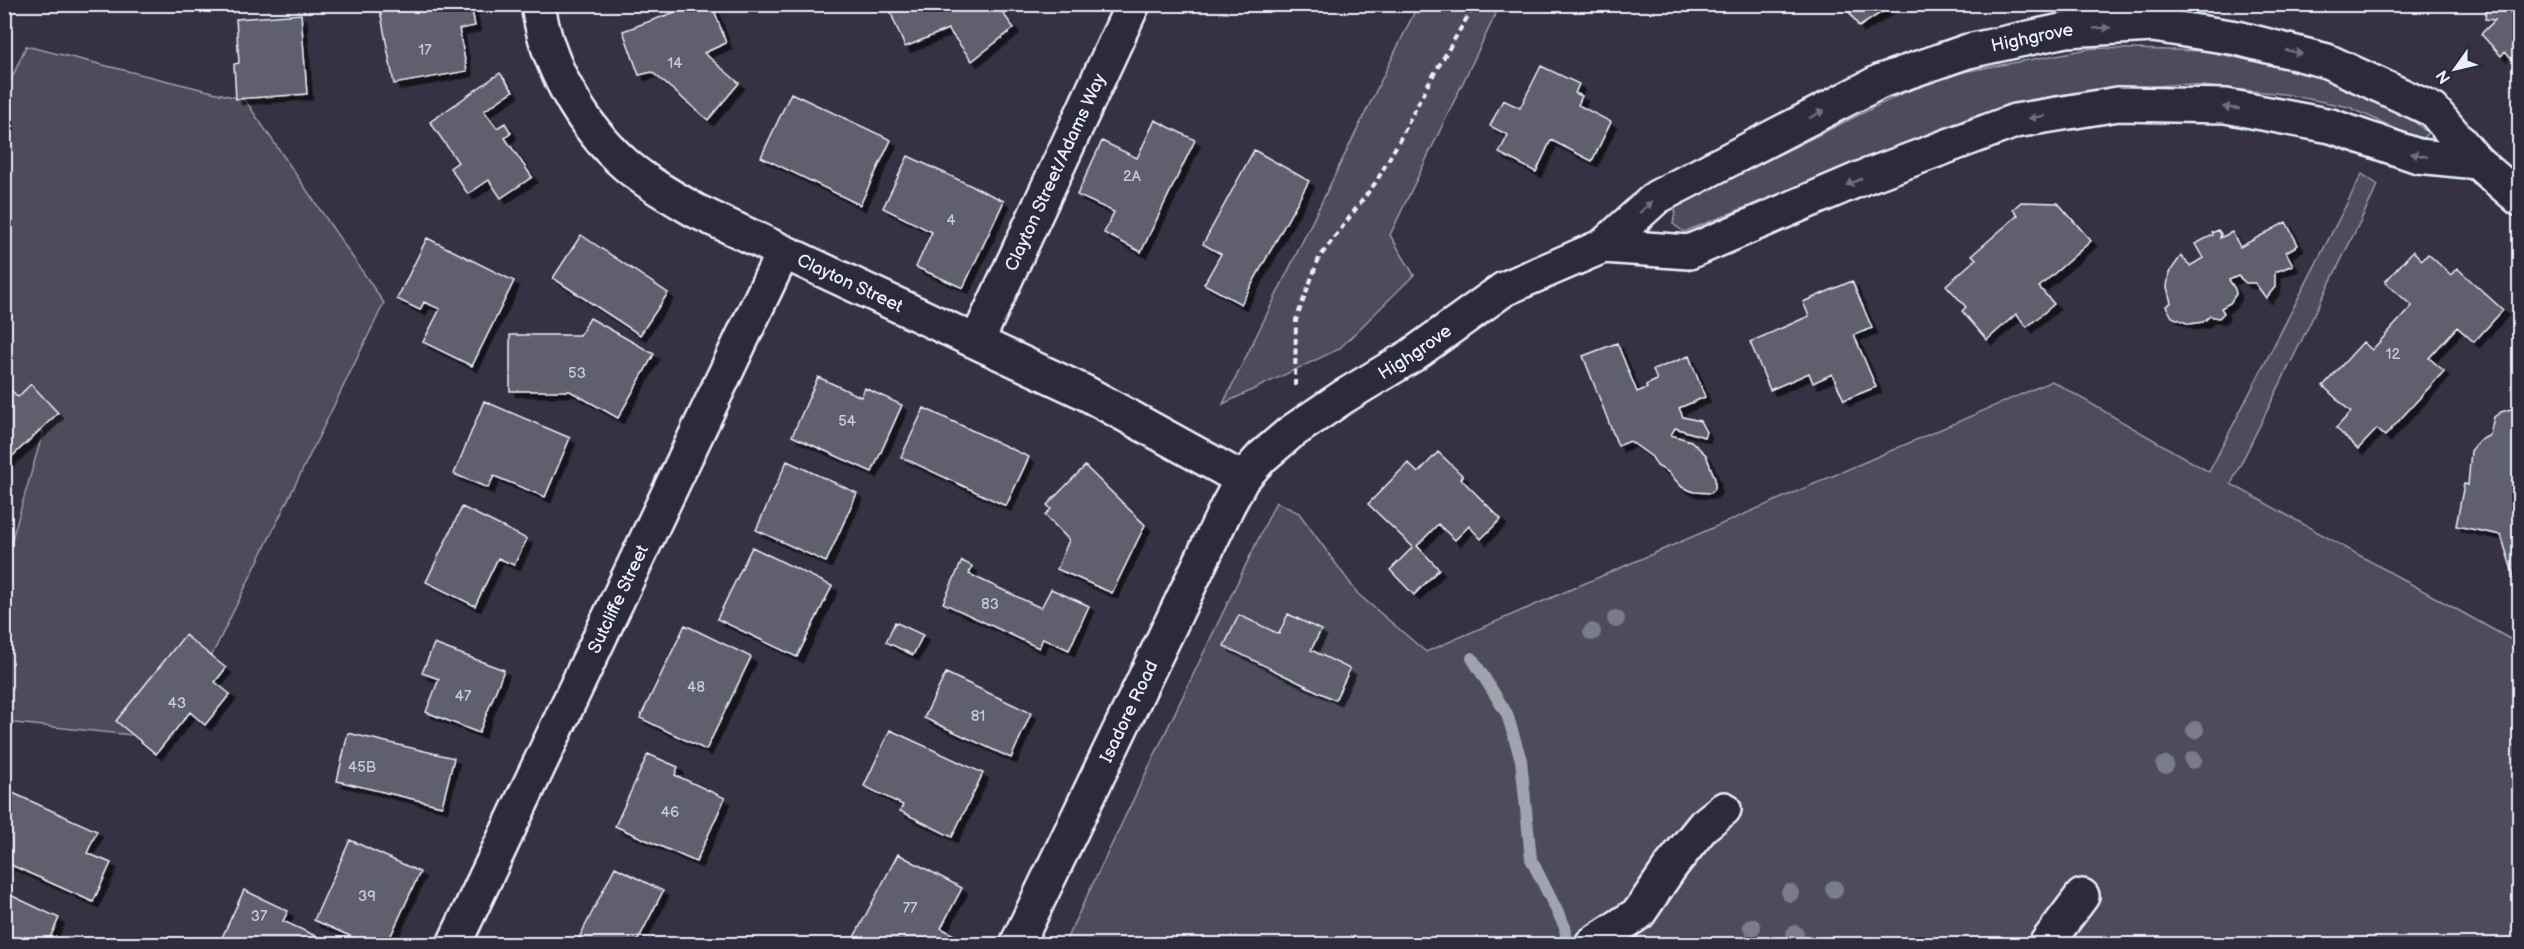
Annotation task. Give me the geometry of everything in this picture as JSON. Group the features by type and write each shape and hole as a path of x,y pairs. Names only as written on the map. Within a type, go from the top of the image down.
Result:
{"street":[{"name":"Clayton Street","path":"538,4 554,60 571,98 595,132 625,164 661,190 696,211 1084,392 1242,479"},
{"name":"Clayton Street/Adams Way","path":"976,341 1133,4"},
{"name":"Highgrove","path":"1242,479 1262,457 1290,433 1343,397 1411,356 1504,289 1603,246 1657,197 1881,81 1968,51 2066,30 2153,25 2237,38 2327,61 2433,110 2477,162 2520,199"},
{"name":"Highgrove","path":"1603,246 1689,252 1862,178 2015,121 2118,105 2226,106 2331,126 2418,156 2477,162"},
{"name":"Sutcliffe Street","path":"454,945 783,252"},
{"name":"Isadore Road","path":"1017,945 1242,479"},
{"path":"1592,945 1639,913 1671,866 1704,825 1724,809"},
{"path":"2046,945 2082,896"}],"path":[{"path":"1295,389 1296,320 1319,258 1376,182 1400,141 1427,86 1475,4"}],"shaded area":[{"path":"1418,5 1500,5 1390,235 1414,275 1339,349 1223,404"},
{"path":"26,46 245,100 384,303 171,739 5,722 5,551 8,553 43,432 5,382 5,94"},
{"path":"2094,48 2206,51 2320,76 2411,119 2428,133 2420,140 2349,107 2284,94 2181,84 2084,92 1973,116 1684,232 1673,224 1676,206 1913,88 1963,72"},
{"path":"2362,174 2378,185 2231,484 2519,644 2519,944 1064,944 1276,502 1299,513 1358,594 1426,652 2052,381 2209,472"}],"building":[{"path":"410,4 471,4 475,26 459,29 467,71 394,84 380,10"},
{"path":"697,4 712,4 726,43 704,53 739,83 708,120 652,72 639,75 623,31"},
{"path":"887,4 996,4 1014,28 972,61 948,29 905,47"},
{"path":"1844,4 1894,4 1859,27"},
{"path":"2487,4 2520,4 2520,62 2517,65 2505,52 2501,56 2481,34 2495,20 2485,19"},
{"path":"301,14 307,94 236,99 234,64 239,63 236,19"},
{"path":"1541,66 1579,84 1575,93 1582,96 1578,105 1611,122 1592,161 1551,140 1536,172 1499,153 1508,135 1490,126 1503,100 1520,108"},
{"path":"500,73 513,91 484,111 497,128 505,123 511,133 505,138 532,177 501,198 489,180 468,194 450,168 458,162 430,122"},
{"path":"791,93 891,140 860,205 761,157"},
{"path":"1155,120 1195,140 1141,252 1104,233 1114,212 1077,195 1102,141 1137,158"},
{"path":"1254,150 1309,181 1241,304 1204,284 1221,254 1203,244"},
{"path":"908,156 1004,201 963,288 916,267 932,232 883,208"},
{"path":"2021,202 2058,203 2091,241 2039,287 2054,304 2027,327 2016,314 1987,340 1962,311 1966,307 1946,285 1976,259 1972,255 2018,215 2013,209"},
{"path":"2286,222 2298,245 2286,252 2293,265 2275,272 2275,287 2266,298 2255,283 2246,283 2238,276 2229,280 2236,294 2230,303 2221,308 2224,313 2219,318 2210,316 2203,322 2189,324 2172,317 2166,306 2171,303 2167,287 2169,273 2181,256 2190,266 2203,258 2195,244 2218,230 2221,234 2220,238 2232,232 2240,247"},
{"path":"581,235 668,293 640,335 553,278"},
{"path":"427,238 514,281 472,366 423,342 440,309 424,302 420,310 397,299"},
{"path":"2413,251 2422,260 2428,254 2451,275 2457,268 2503,310 2474,342 2457,327 2429,358 2444,371 2385,436 2377,429 2358,449 2336,428 2351,412 2323,386 2363,342 2372,350 2412,306 2385,282"},
{"path":"1852,281 1872,328 1854,335 1876,387 1844,400 1832,374 1813,383 1809,373 1770,390 1750,342 1809,316 1803,302"},
{"path":"590,318 654,354 618,418 570,391 510,391 510,335 580,335"},
{"path":"1617,343 1637,392 1657,380 1653,370 1689,356 1705,397 1679,408 1683,417 1700,421 1706,432 1704,437 1675,428 1671,435 1691,441 1706,455 1715,479 1715,489 1711,493 1694,492 1682,487 1668,472 1657,466 1652,457 1630,441 1618,446 1583,356"},
{"path":"818,377 861,397 865,388 902,405 872,472 792,436"},
{"path":"4,383 18,397 31,384 58,413 4,464"},
{"path":"484,401 570,438 545,497 494,476 488,488 454,474"},
{"path":"924,408 1029,457 1006,506 901,457"},
{"path":"2511,409 2520,411 2520,575 2514,577 2501,535 2456,526 2464,484 2468,485 2471,451 2479,441 2490,435 2494,417"},
{"path":"1438,452 1501,519 1481,539 1469,526 1455,540 1438,524 1417,546 1439,569 1414,595 1390,570 1413,547 1368,504 1408,463 1418,473"},
{"path":"787,461 857,493 826,562 756,530"},
{"path":"1085,466 1145,525 1112,593 1057,569 1069,540 1045,515 1051,509 1047,505"},
{"path":"462,507 527,539 514,565 498,558 475,606 426,582"},
{"path":"752,547 832,586 797,657 717,619"},
{"path":"962,561 972,566 969,574 1041,608 1051,589 1089,606 1069,650 1043,638 1039,648 943,603"},
{"path":"1288,614 1321,630 1311,650 1350,669 1335,700 1224,646 1239,615 1279,634"},
{"path":"895,622 923,635 913,655 886,642"},
{"path":"685,625 751,657 706,750 640,718"},
{"path":"185,635 226,668 215,682 230,694 205,725 190,712 156,754 116,721"},
{"path":"434,644 504,670 479,733 426,712 439,679 422,673"},
{"path":"946,673 1031,713 1011,758 924,718"},
{"path":"890,730 983,773 952,837 900,811 903,805 864,786"},
{"path":"348,733 454,758 442,806 337,781"},
{"path":"648,754 678,767 675,775 725,798 696,862 615,826"},
{"path":"4,789 97,831 87,853 111,863 93,902 9,864 4,875"},
{"path":"350,840 420,872 387,944 368,944 314,920"},
{"path":"898,854 962,888 941,928 963,940 961,944 844,944 846,938 852,941"},
{"path":"615,867 663,891 636,944 576,944"},
{"path":"244,890 288,911 283,921 333,944 219,944"},
{"path":"4,892 59,918 47,944 4,944"}],"waterway":[{"path":"1472,658 1507,714 1521,760 1531,859 1565,927 1567,944"}]}
